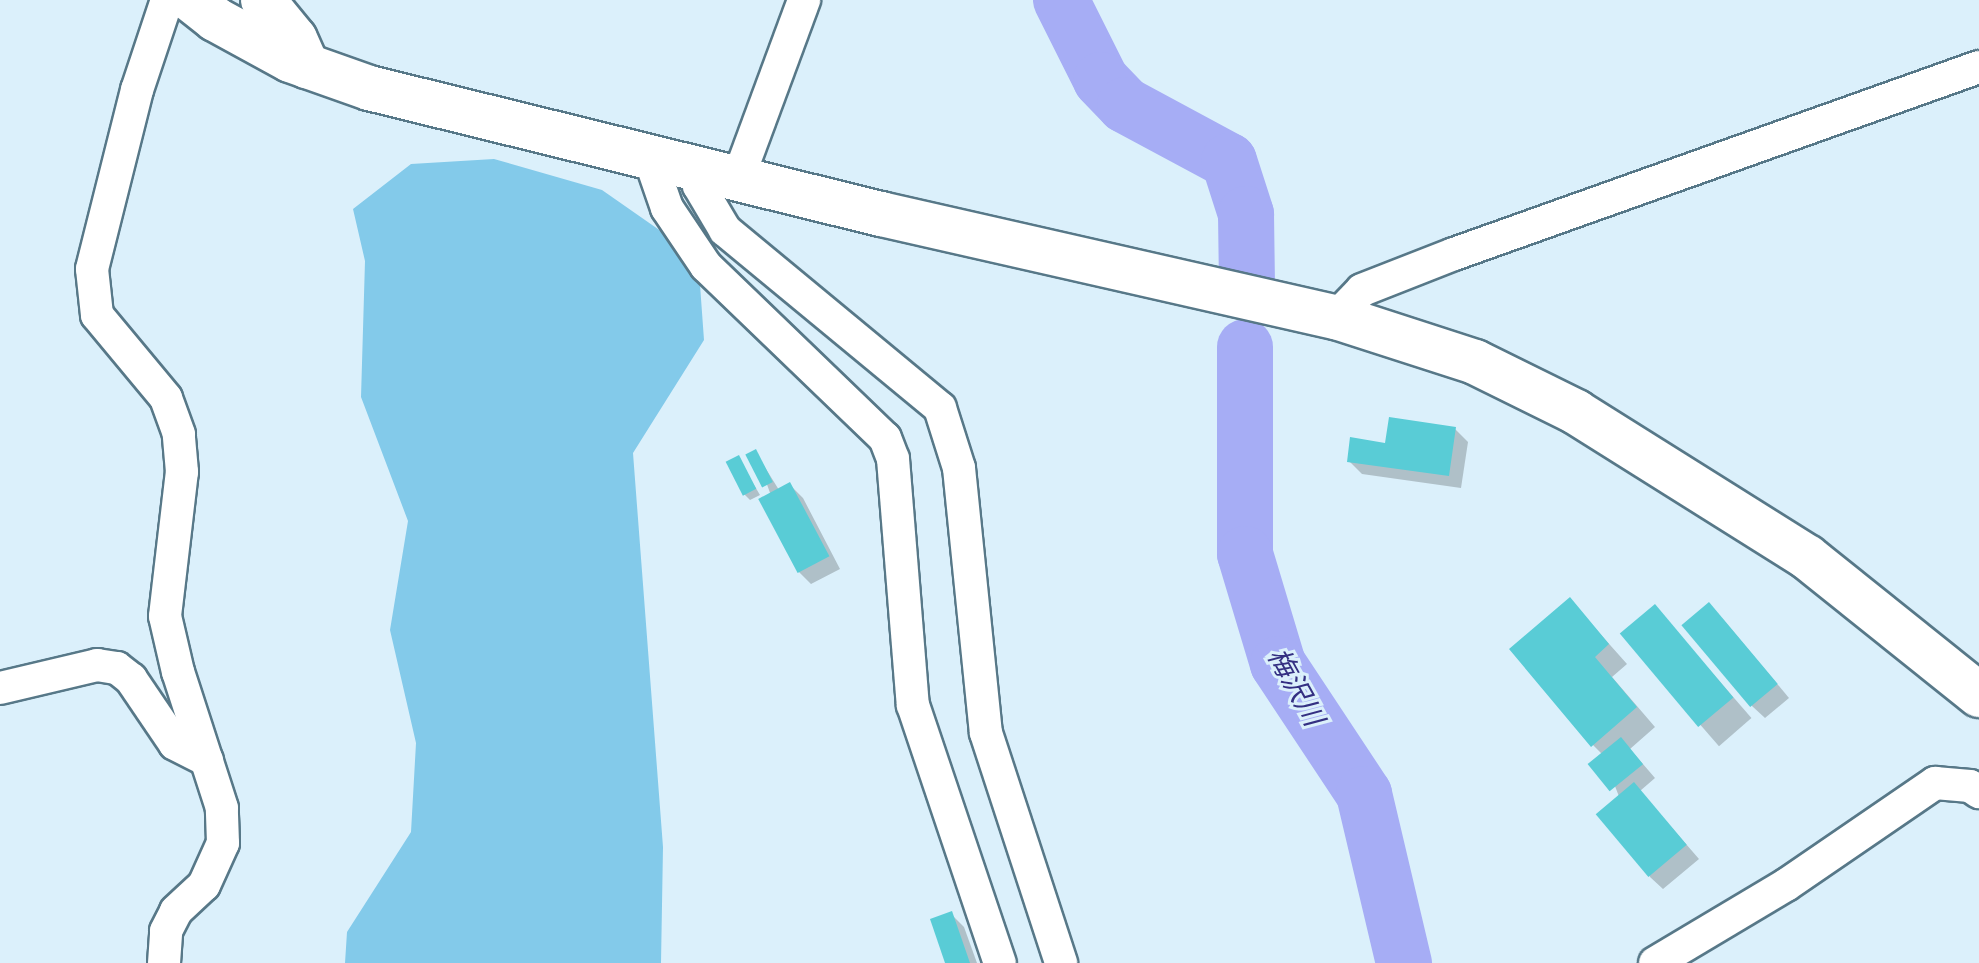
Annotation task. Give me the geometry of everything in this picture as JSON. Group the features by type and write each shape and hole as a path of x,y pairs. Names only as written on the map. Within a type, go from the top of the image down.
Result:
{"street":[{"path":"164,963 166,931 176,911 204,885 223,843 222,808 165,616 182,472 179,434 166,398 97,315 92,269 133,105 167,0"},
{"path":"191,0 215,19 307,66 369,88 696,165 881,214 1336,317 1475,362 1576,412 1807,557 1979,695"},
{"path":"263,0 295,39 307,66"},
{"path":"739,176 804,0"},
{"path":"1336,317 1362,290 1454,254 1979,67"},
{"path":"649,156 667,208 706,266 885,438 893,459 913,705 1000,963"},
{"path":"696,165 699,186 725,230 940,408 959,468 986,733 1061,963"},
{"path":"0,688 97,665 117,668 131,679 175,744 207,760"},
{"path":"1655,963 1800,877 1927,787 1945,781 1979,792"}],"shaded area":[{"path":"494,159 602,190 698,257 704,340 633,453 663,847 661,963 345,963 347,932 411,832 416,743 390,630 408,521 361,397 365,261 353,209 411,164"}],"building":[{"path":"1389,417 1456,427 1449,476 1347,462 1350,437 1385,443"},
{"path":"756,449 773,482 762,487 745,454"},
{"path":"739,455 756,489 743,496 726,462"},
{"path":"790,482 829,556 798,573 758,499"},
{"path":"1570,597 1609,644 1595,657 1637,707 1591,747 1509,649"},
{"path":"1709,602 1778,684 1750,707 1681,625"},
{"path":"1655,604 1733,697 1698,727 1620,634"},
{"path":"1621,737 1643,764 1610,791 1588,764"},
{"path":"1634,782 1687,845 1648,877 1596,814"},
{"path":"952,911 970,963 945,963 930,919"}],"waterway":[{"name":"梅沢川","path":"1061,0 1101,80 1125,105 1229,161 1246,214 1247,290"},
{"name":"梅沢川","path":"1245,347 1245,554 1278,664 1364,794 1404,963"}]}
